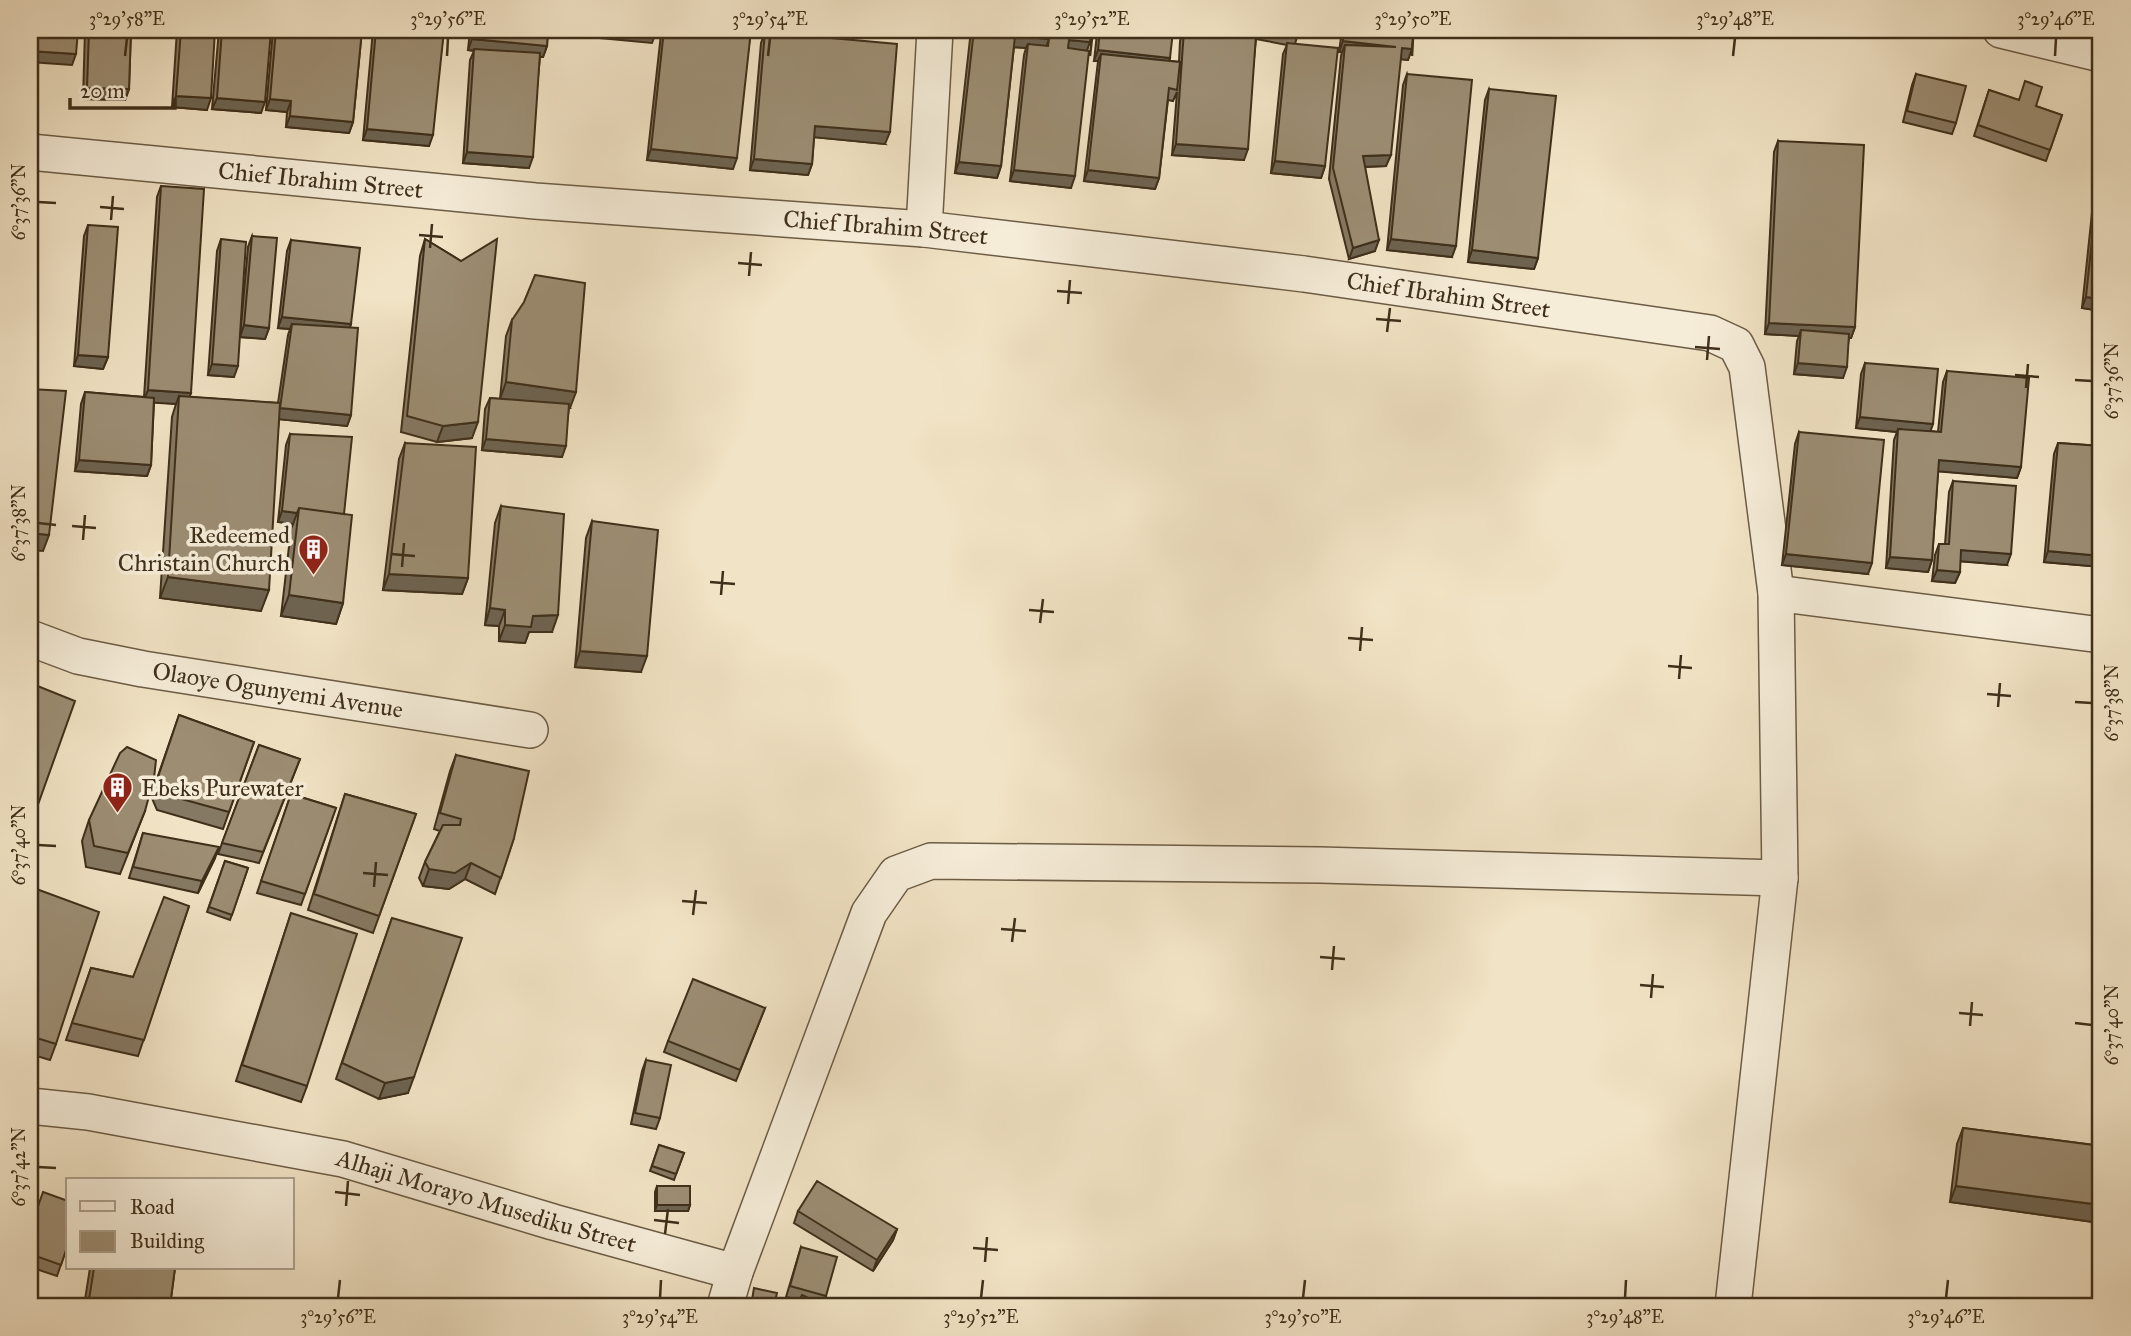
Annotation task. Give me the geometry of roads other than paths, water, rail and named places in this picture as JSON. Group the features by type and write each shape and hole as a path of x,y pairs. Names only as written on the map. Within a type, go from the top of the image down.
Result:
{"street":[{"path":"924,229 935,30"},
{"path":"2001,30 2101,54"},
{"name":"Chief Ibrahim Street","path":"30,152 535,201 924,229 1304,274 1710,333 1736,345 1747,367 1776,593"},
{"path":"1733,1306 1780,878 1776,593 2101,635"},
{"name":"Olaoye Ogunyemi Avenue","path":"30,638 78,656 143,669 530,730"},
{"path":"725,1306 735,1272 869,912 896,874 932,861 1320,864 1780,878"},
{"name":"Alhaji Morayo Musediku Street","path":"30,1106 88,1112 343,1159 553,1222 735,1272"}],"place":[{"name":"Redeemed Christain Church","path":"313,576"},
{"name":"Ebeks Purewater","path":"118,815"}]}
